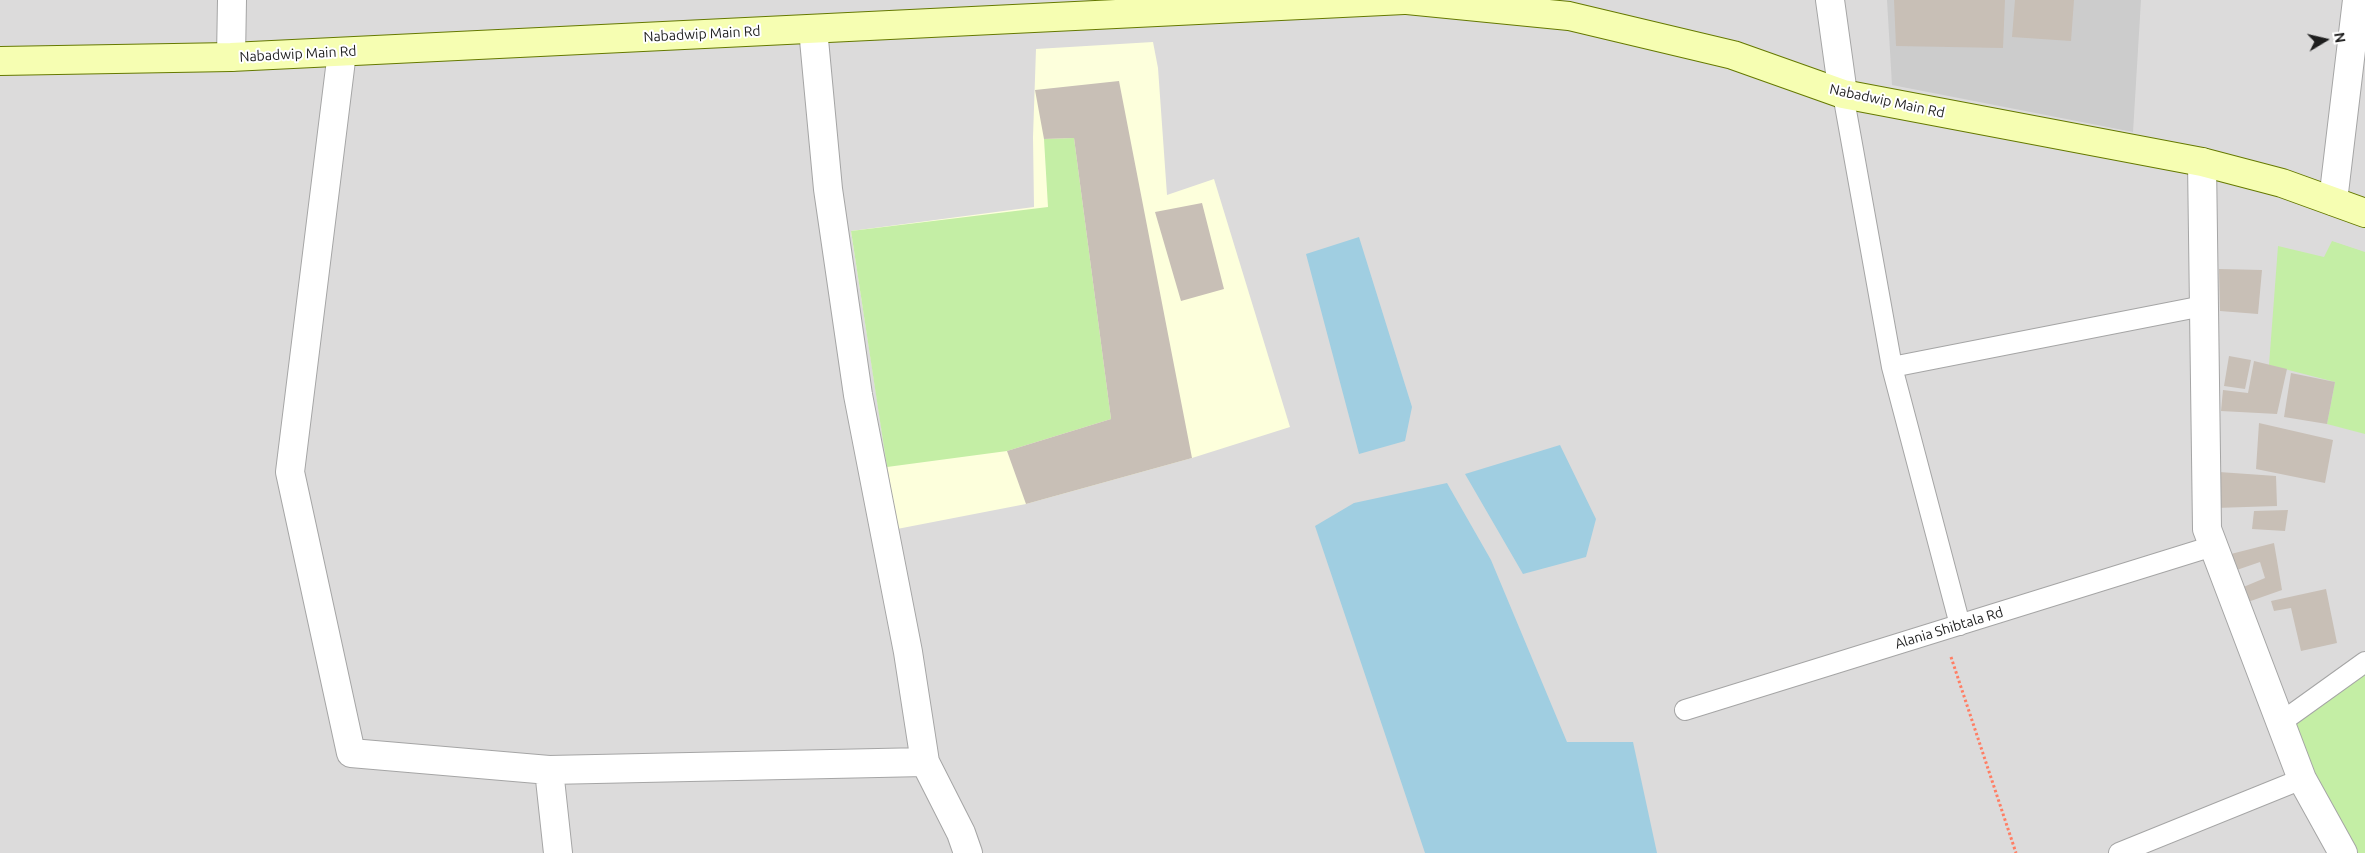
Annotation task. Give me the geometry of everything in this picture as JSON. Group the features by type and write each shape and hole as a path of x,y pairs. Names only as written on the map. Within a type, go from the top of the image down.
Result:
{"street":[{"path":"231,58 232,0"},
{"name":"Nabadwip Main Rd","path":"0,61 231,58 1405,0 1569,8 1733,55 1842,94 2202,162 2282,183 2365,213"},
{"path":"1830,0 1842,94"},
{"path":"2333,201 2358,0"},
{"path":"813,29 828,189 858,395 908,652 925,762 961,833 968,853"},
{"path":"342,52 290,472 352,753 549,770 925,762"},
{"path":"2202,162 2207,529 2302,779 2343,853"},
{"path":"549,770 558,853"}],"lane":[{"path":"1842,94 1892,367 1951,628"},
{"path":"1892,367 2203,306"},
{"name":"Alania Shibtala Rd","path":"1685,710 2213,546"},
{"path":"2280,723 2365,662"},
{"path":"2118,853 2302,779"}],"path":[{"path":"1951,628 2016,853"}],"shaded area":[{"path":"0,0 2365,0 2365,853 0,853"},
{"path":"1887,0 2141,0 2133,132 1892,85"},
{"path":"1153,42 1158,68 1167,195 1214,179 1290,427 1192,458 1026,504 897,529 851,231 1034,207 1033,137 1036,49"}],"green space":[{"path":"1074,138 1111,419 1007,451 887,467 851,231 1048,207 1044,139"},
{"path":"2332,241 2365,252 2365,434 2327,424 2335,382 2269,365 2278,246 2324,257"},
{"path":"2365,670 2365,853 2350,853 2288,726"}],"water":[{"path":"1359,237 1412,407 1405,441 1359,454 1306,254"},
{"path":"1560,445 1596,519 1586,557 1523,574 1465,474"},
{"path":"1447,483 1491,560 1567,742 1633,742 1657,853 1425,853 1315,526 1354,503"}],"building":[{"path":"1894,0 2005,0 2003,48 1896,46"},
{"path":"2015,0 2074,0 2071,41 2012,37"},
{"path":"1119,81 1192,458 1026,504 1007,451 1111,419 1074,138 1044,139 1035,90"},
{"path":"1202,203 1224,289 1181,301 1155,212"},
{"path":"2219,269 2262,270 2258,314 2220,311"},
{"path":"2229,356 2251,360 2245,389 2224,386"},
{"path":"2254,361 2287,369 2277,414 2221,411 2223,390 2248,393"},
{"path":"2291,373 2335,382 2327,424 2284,417"},
{"path":"2259,423 2333,440 2325,483 2256,469"},
{"path":"2219,472 2276,476 2277,506 2215,508"},
{"path":"2288,510 2285,531 2252,529 2254,511"},
{"path":"2274,543 2282,590 2245,603 2241,588 2265,578 2260,562 2231,572 2227,555"},
{"path":"2326,589 2337,643 2301,651 2291,608 2274,611 2271,601"}]}
